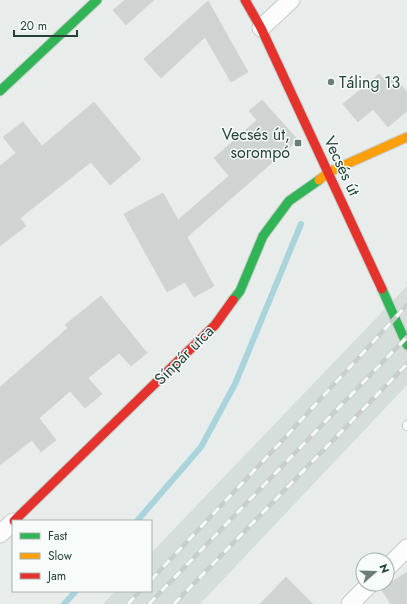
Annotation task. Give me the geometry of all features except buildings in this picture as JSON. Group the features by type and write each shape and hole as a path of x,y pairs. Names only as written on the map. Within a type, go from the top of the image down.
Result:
{"street":[{"path":"0,91 97,0"},
{"name":"Vecsés út","path":"245,0 261,28 407,346"},
{"path":"261,28 291,0"},
{"name":"Sínpár utca","path":"14,520 215,325 240,291 263,236 289,201 328,172 407,137"},
{"name":"Sínpár utca","path":"0,534 12,522"},
{"path":"395,560 407,548"},
{"path":"350,604 362,592"}],"shaded area":[{"path":"407,286 407,385 200,604 103,604 114,592 152,592 152,552"}],"waterway":[{"path":"138,520 201,447 235,384 301,224"},
{"path":"64,604 75,592"}],"railway":[{"path":"152,579 407,305"},
{"path":"149,604 407,337"},
{"path":"174,604 407,364"},
{"path":"128,604 139,592"}],"traffic: fast":[{"path":"0,91 97,0"},
{"path":"233,300 240,291 263,236 289,201 319,180"},
{"path":"382,289 407,345"}],"traffic: slow":[{"path":"319,180 329,172 407,137"}],"traffic: jam":[{"path":"245,0 261,28 382,289"},
{"path":"15,520 215,325 233,300"}],"place":[{"name":"Táling 13","path":"331,82"},
{"name":"Vecsés út, sorompó","path":"298,143"}]}
